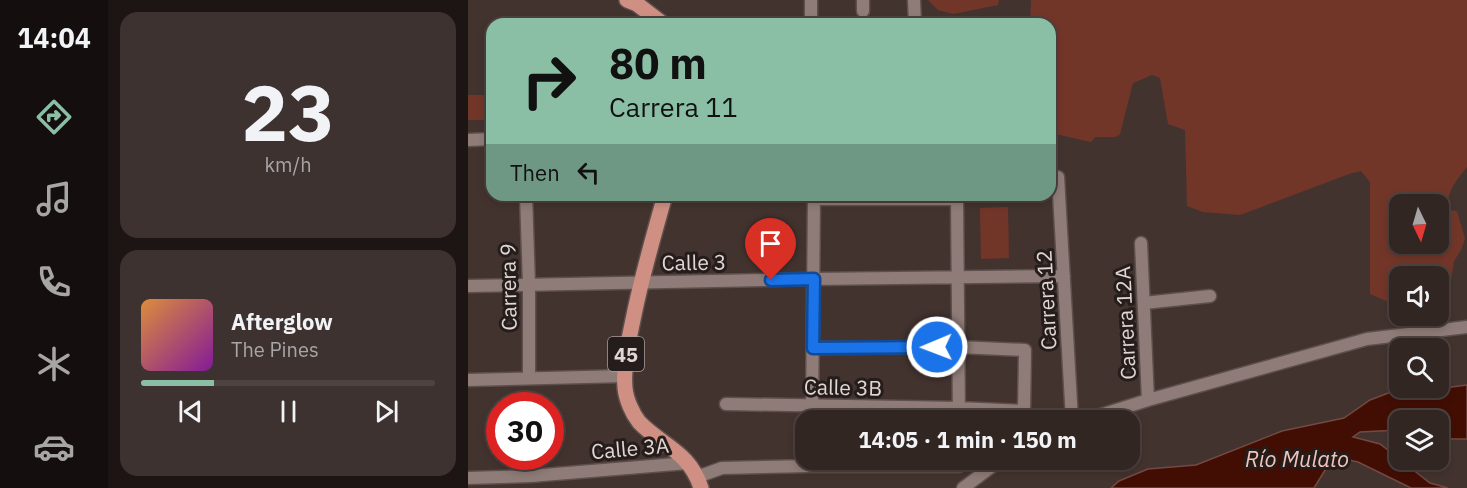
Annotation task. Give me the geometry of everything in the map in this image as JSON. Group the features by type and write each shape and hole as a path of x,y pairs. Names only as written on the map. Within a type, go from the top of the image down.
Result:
{"main road":[{"path":"627,0 637,4 655,18"},
{"name":"45","path":"663,201 641,283 627,348 625,391 630,406 639,421 688,463 699,483"}],"street":[{"path":"811,0 811,18"},
{"path":"914,0 915,18"},
{"path":"468,140 486,139"},
{"name":"Carrera 12","path":"1058,177 1072,410"},
{"name":"Carrera 9","path":"526,201 529,378"},
{"path":"812,410 814,201"},
{"path":"956,201 959,410"},
{"name":"Carrera 12A","path":"1141,243 1148,400"},
{"name":"Calle 3","path":"468,286 1065,276"},
{"path":"1144,303 1210,296"},
{"path":"1116,410 1367,339 1467,327"},
{"path":"813,348 958,347"},
{"name":"Calle 3B","path":"958,347 1025,351 1024,410"},
{"path":"468,380 624,376"},
{"name":"Calle 3B","path":"726,404 886,410"},
{"name":"Calle 3A","path":"468,478 531,482 688,463"},
{"path":"699,483 722,468 795,463"},
{"path":"963,488 987,470"}],"shaded area":[{"path":"928,0 999,0 998,5 953,14 938,10"},
{"path":"1031,0 1467,0 1467,167 1449,196 1389,194 1389,254 1449,254 1449,210 1457,211 1465,239 1454,261 1450,287 1449,266 1389,266 1389,302 1370,294 1370,182 1361,171 1240,215 1203,212 1187,206 1185,130 1168,124 1160,78 1152,75 1133,83 1120,134 1116,137 1095,137 1091,142 1056,134 1056,18 1030,18"},
{"path":"468,95 486,95 486,120 468,120"},
{"path":"1008,207 1009,258 981,259 980,208"}],"water":[{"name":"Río Mulato","path":"1467,385 1467,439 1449,438 1449,410 1389,410 1389,431 1360,432 1353,437 1380,444 1389,451 1389,470 1413,470 1430,483 1448,488 1411,488 1358,462 1349,460 1330,462 1314,488 1111,488 1119,481 1148,469 1196,465 1282,431 1344,418 1370,400 1389,393 1389,398 1449,398 1449,387"}],"route":[{"path":"771,280 814,279 813,348 937,347"}]}
